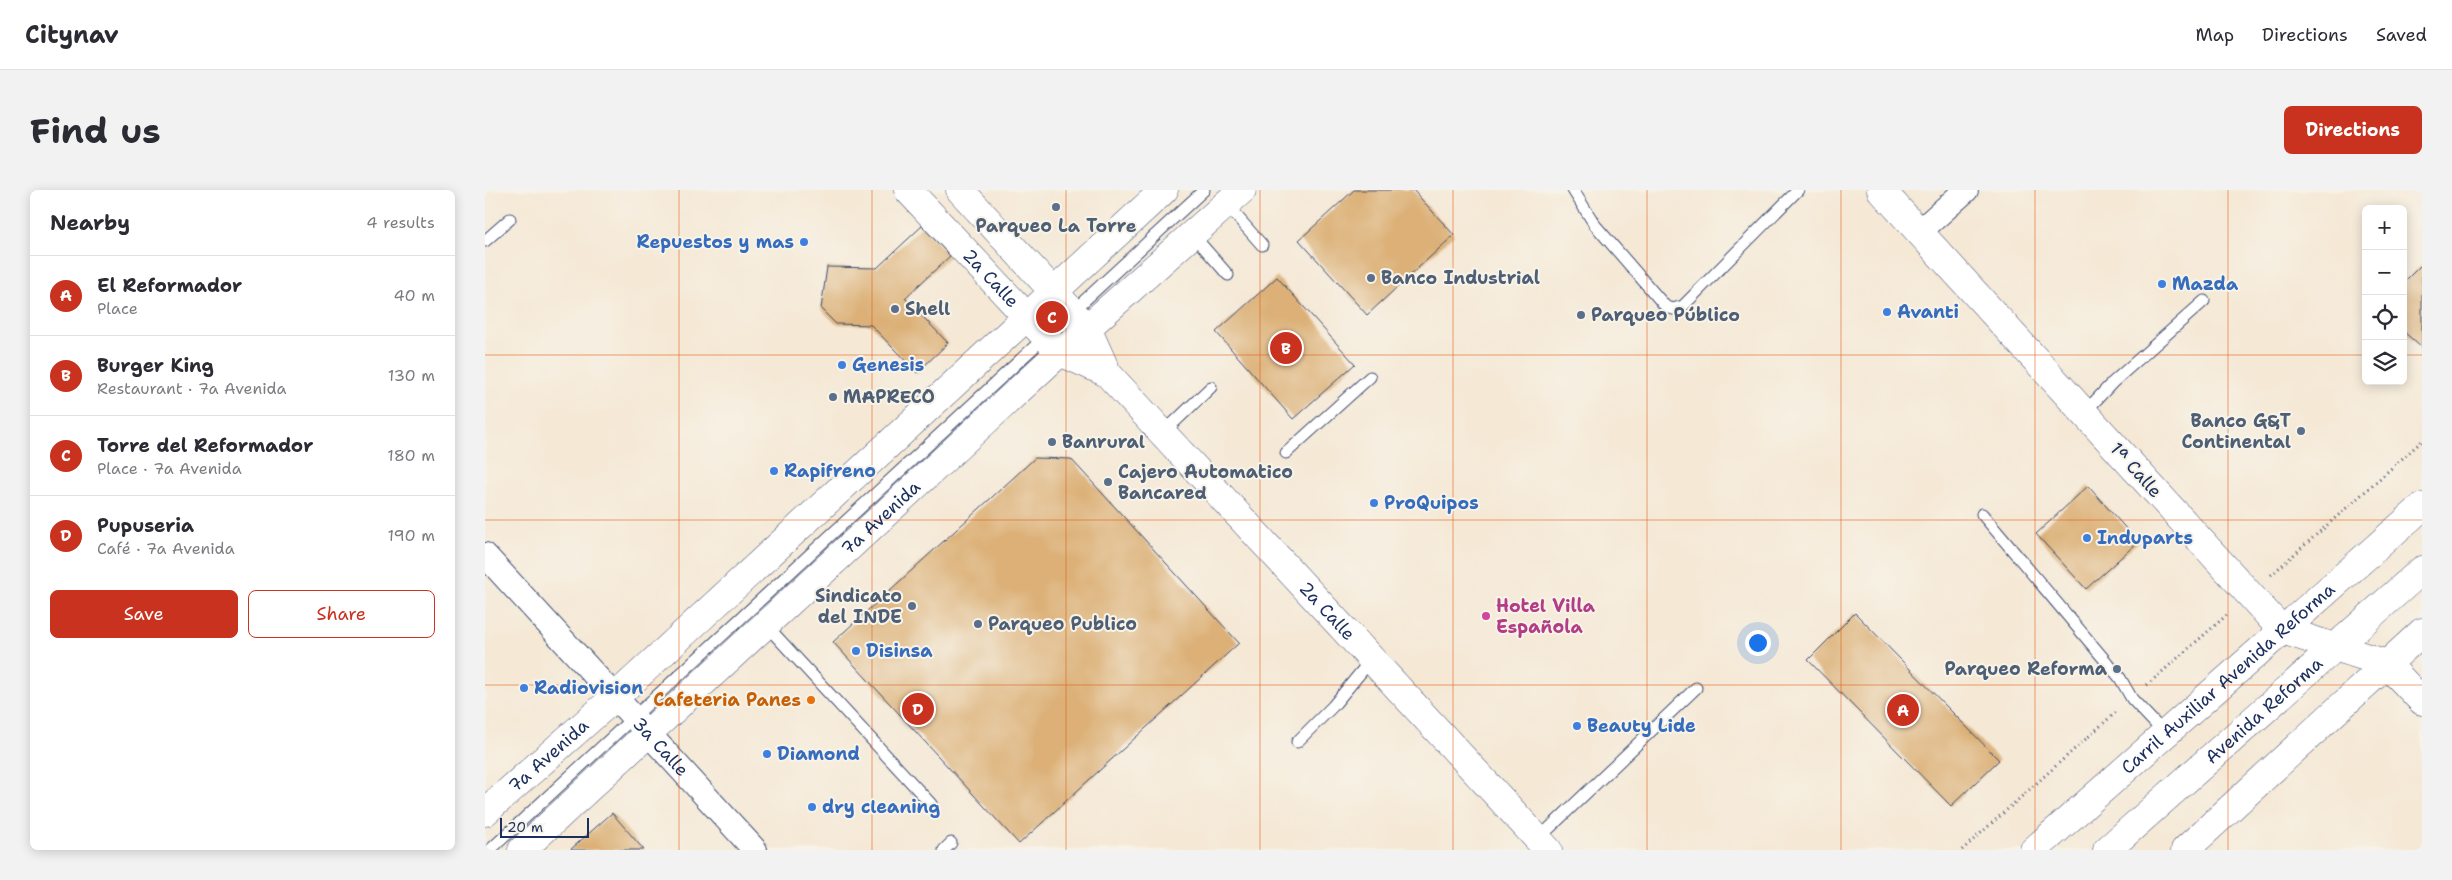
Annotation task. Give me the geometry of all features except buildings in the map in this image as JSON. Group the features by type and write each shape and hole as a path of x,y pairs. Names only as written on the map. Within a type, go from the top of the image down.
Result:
{"main road":[{"name":"2a Calle","path":"908,190 1052,344 1107,373"},
{"name":"2a Calle","path":"960,190 1079,319 1107,373 1543,845"},
{"name":"7a Avenida","path":"485,812 615,697 1163,190"},
{"name":"1ª Calle","path":"1881,190 2282,630 2387,664 2422,701"},
{"name":"7a Avenida","path":"522,850 641,726 766,625 1052,344 1079,319 1193,235 1224,195"},
{"name":"Carril Auxiliar Avenida Reforma","path":"2034,850 2422,507"},
{"name":"Avenida Reforma","path":"2107,850 2422,570"},
{"path":"2185,850 2422,632"}],"street":[{"path":"1919,232 1966,190"},
{"name":"3a Calle","path":"485,555 755,850"}],"lane":[{"path":"1573,190 1595,225 1666,307 1673,309 1683,306 1799,190"},
{"path":"1079,319 1224,195 1262,245"},
{"path":"485,241 510,220"},
{"path":"1193,235 1228,275"},
{"path":"2084,413 2112,383 2204,301"},
{"path":"490,850 641,726 1052,344"},
{"path":"1286,453 1370,377"},
{"path":"1162,434 1211,387"},
{"path":"1982,514 2120,678 2132,699 2165,734"},
{"path":"766,625 931,804"},
{"path":"1297,742 1333,706 1371,660"},
{"path":"1543,845 1695,688"}],"path":[{"path":"1962,850 2422,441"}],"place":[{"name":"Parqueo La Torre","path":"1056,207"},
{"name":"Repuestos y mas","path":"804,242"},
{"name":"Banco Industrial","path":"1371,278"},
{"name":"Mazda","path":"2162,284"},
{"name":"Shell","path":"895,309"},
{"name":"Avanti","path":"1887,312"},
{"name":"Parqueo Público","path":"1581,315"},
{"name":"Torre del Reformador","path":"1052,317"},
{"name":"Burger King","path":"1286,348"},
{"name":"Genesis","path":"842,365"},
{"name":"MAPRECO","path":"833,397"},
{"name":"Banco G&T Continental","path":"2301,431"},
{"name":"Banrural","path":"1052,442"},
{"name":"Rapifreno","path":"774,471"},
{"name":"Cajero Automatico Bancared","path":"1108,482"},
{"name":"ProQuipos","path":"1374,503"},
{"name":"Induparts","path":"2087,538"},
{"name":"Sindicato del INDE","path":"912,606"},
{"name":"Hotel Villa Española","path":"1486,616"},
{"name":"Parqueo Publico","path":"978,624"},
{"name":"Disinsa","path":"856,651"},
{"name":"Parqueo Reforma","path":"2117,669"},
{"name":"Radiovision","path":"524,688"},
{"name":"Cafeteria Panes","path":"811,700"},
{"name":"Pupuseria","path":"918,709"},
{"name":"El Reformador","path":"1903,710"},
{"name":"Beauty Lide","path":"1577,726"},
{"name":"Diamond","path":"767,754"},
{"name":"dry cleaning","path":"812,807"}]}
